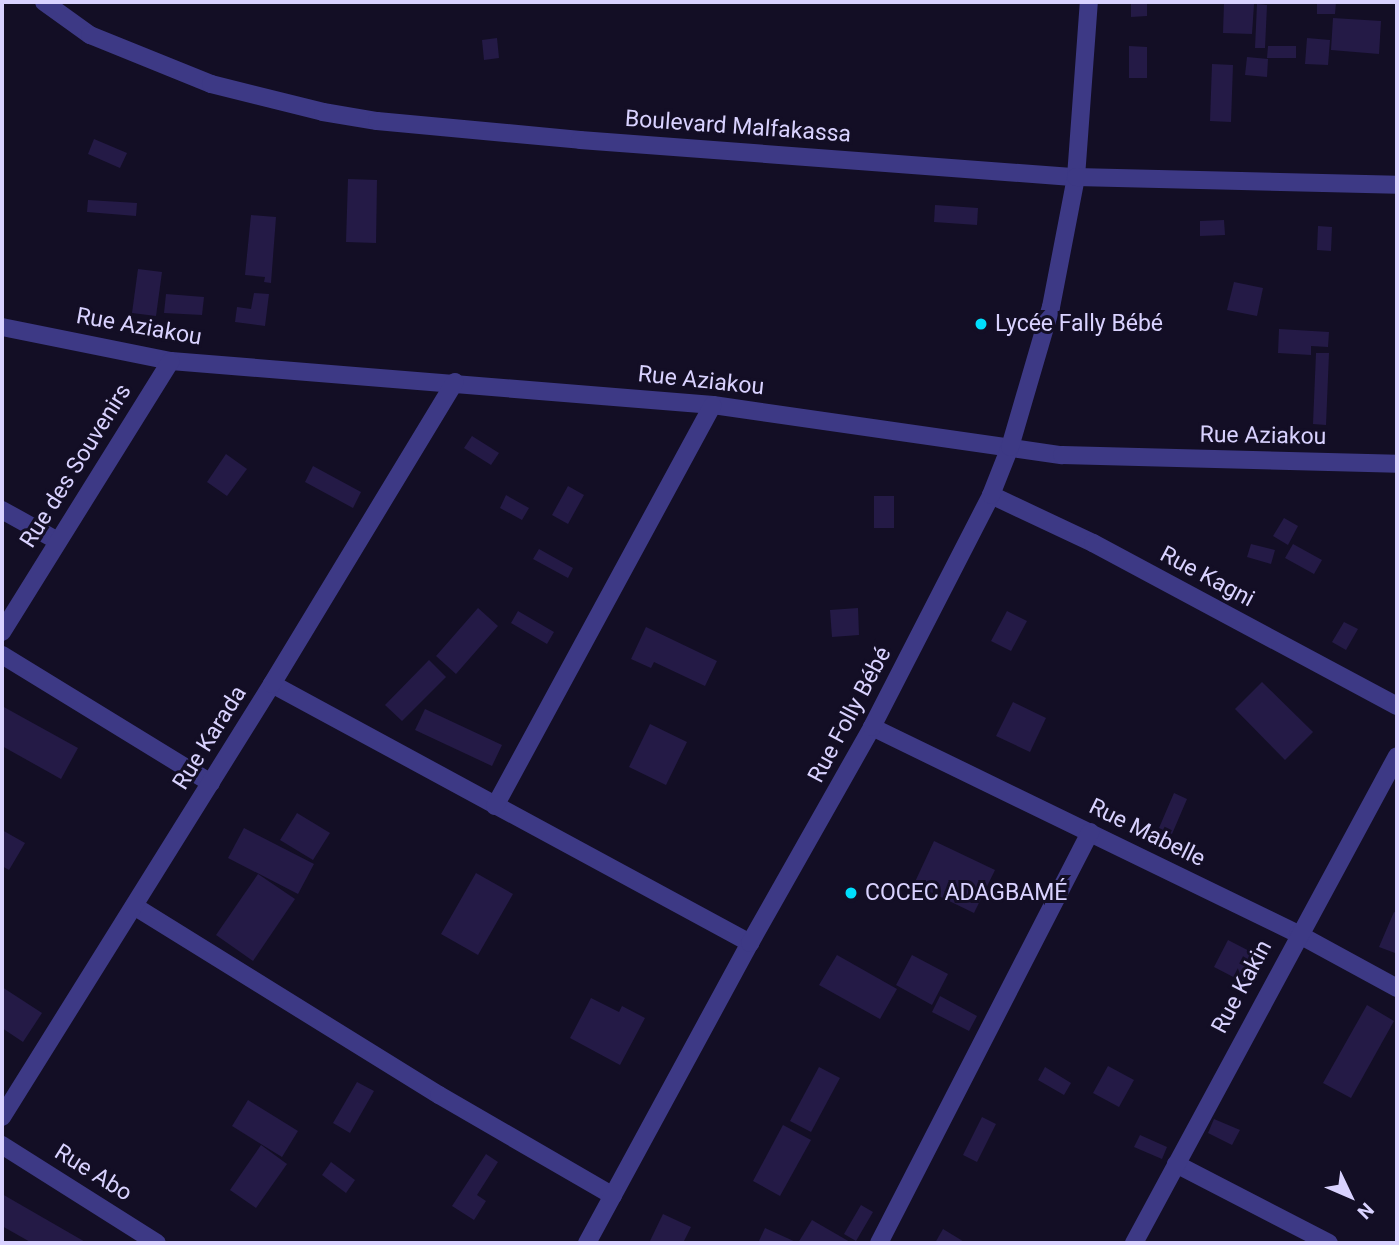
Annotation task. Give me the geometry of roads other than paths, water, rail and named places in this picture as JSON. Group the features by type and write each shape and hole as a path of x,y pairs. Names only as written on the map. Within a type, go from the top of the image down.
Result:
{"street":[{"name":"Boulevard Malfakassa","path":"44,2 89,35 211,84 323,112 377,121 580,140 1076,177 1397,186"},
{"name":"Rue Folly Bébé","path":"587,1243 750,943 872,727 991,495 1010,447 1051,307 1076,177 1089,2"},
{"name":"Rue Aziakou","path":"2,327 170,361 713,405 1062,455 1397,464"},
{"name":"Rue des Souvenirs","path":"2,632 170,361"},
{"name":"Rue Karada","path":"2,1117 211,783 455,382"},
{"path":"495,806 713,405"},
{"name":"Rue Kagni","path":"991,495 1093,543 1397,706"},
{"path":"2,510 58,541"},
{"path":"2,655 211,783"},
{"path":"272,684 750,943"},
{"name":"Rue Mabelle","path":"872,727 1298,934 1397,988"},
{"name":"Rue Kakin","path":"1134,1243 1298,934 1397,756"},
{"path":"879,1243 1090,832"},
{"path":"134,906 439,1095 613,1196"},
{"name":"Rue Abo","path":"2,1145 157,1243"},
{"path":"1175,1164 1329,1243"}],"place":[{"name":"Lycée Fally Bébé","path":"981,324"},
{"name":"COCEC ADAGBAMÉ","path":"851,893"}]}
